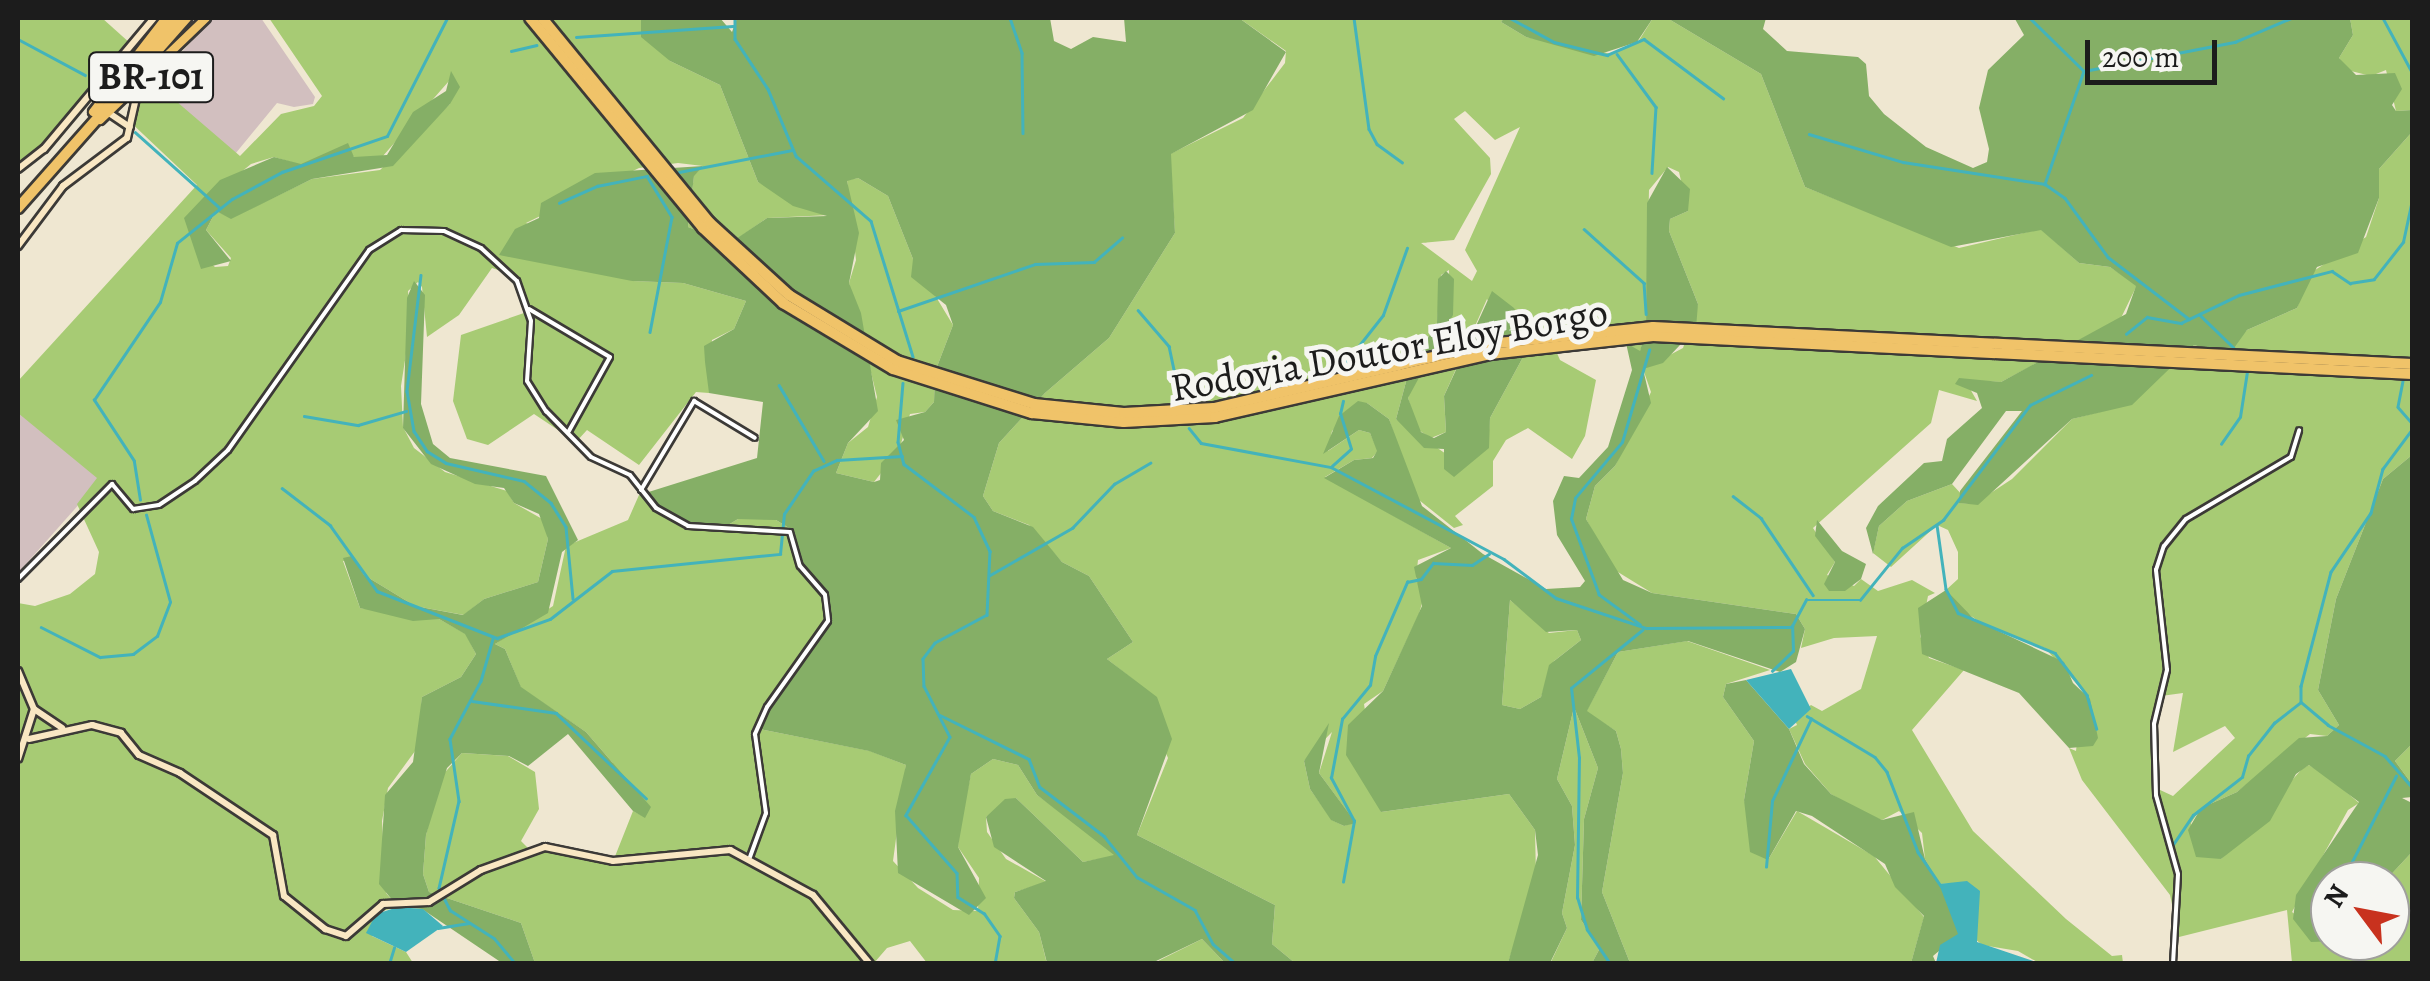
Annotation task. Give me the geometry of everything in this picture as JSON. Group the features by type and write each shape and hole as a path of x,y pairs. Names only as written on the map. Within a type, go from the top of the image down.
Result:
{"highway":[{"path":"93,112 176,18"},
{"path":"88,127 186,18"},
{"name":"Rodovia Doutor Eloy Borgo","path":"530,18 702,228 783,303 910,376 1032,413 1124,422 1215,417 1490,354 1653,336 2412,374"},
{"name":"Rodovia Doutor Eloy Borgo","path":"542,18 710,222 789,296 897,360 1034,404 1124,413 1214,408 1488,344 1641,327 2412,364"},
{"name":"BR-101","path":"18,199 93,112"},
{"name":"BR-101","path":"18,208 88,127"}],"main road":[{"name":"BR-101","path":"93,112 166,18"},
{"name":"BR-101","path":"88,127 138,89 206,18"}],"street":[{"path":"18,170 44,149 154,18"},
{"path":"18,246 63,186 130,128 138,89"},
{"path":"109,113 130,128"},
{"path":"18,579 112,484 133,509 159,505 195,481 228,450 360,260 390,234 431,228 474,244 510,271 528,308 528,381 546,412 591,457 624,471 662,513 688,526 790,532 800,566 828,602 828,622 766,707 755,734 766,812 750,857"},
{"path":"528,308 610,358 569,431"},
{"path":"641,490 694,401 755,438"},
{"path":"2173,964 2178,874 2156,796 2154,724 2167,670 2156,570 2164,546 2186,519 2291,457 2299,430"},
{"path":"18,671 34,708 62,728"},
{"path":"18,759 29,739 34,708"},
{"path":"29,739 62,728 92,725 121,733 139,755 180,773 273,836 284,896 316,924 346,936 383,904 429,902 481,870 545,847 613,860 700,850 750,857 819,900 870,964"}],"shaded area":[{"path":"212,18 261,18 315,97 313,104 294,107 277,103 231,159 150,88"},
{"path":"18,396 105,475 18,573"}],"green space":[{"path":"18,18 102,18 131,44 64,129 18,169"},
{"path":"269,18 642,18 670,61 720,85 758,182 830,215 767,218 730,244 688,227 694,175 703,166 678,163 639,168 526,223 633,281 683,283 746,301 734,329 712,340 709,393 696,392 639,465 587,430 576,442 534,414 488,445 467,439 453,401 461,335 524,313 516,286 510,274 492,268 459,315 427,337 422,287 418,282 408,291 410,328 401,386 403,427 414,448 445,472 507,491 514,503 544,520 548,539 538,582 484,599 464,615 415,606 364,575 356,560 343,561 360,608 439,619 466,634 476,654 461,677 422,697 418,747 388,788 382,821 386,893 398,907 382,911 372,936 406,952 413,963 18,963 18,603 35,606 70,594 95,574 99,552 77,504 97,478 18,413 18,381 197,185 126,118 155,83 240,156 281,114 314,106 322,96","holes":["449,81 450,104 380,170 312,179 231,218 216,211 206,230 231,258 228,266 215,267 202,256 189,215 251,164 274,157 301,165 345,146 354,157 382,157"]},
{"path":"641,18 720,18 732,32 737,18 1050,18 1054,41 1071,49 1093,37 1126,42 1124,18 1239,18 1286,52 1253,110 1171,154 1175,233 1109,338 1045,393 999,443 983,496 993,511 1033,527 1062,562 1089,576 1133,642 1107,659 1157,697 1172,739 1137,835 1275,905 1272,944 1295,963 1225,963 1202,939 1152,963 1047,963 1039,932 1014,898 1015,892 1046,881 994,847 986,817 1005,799 1016,798 1083,862 1114,855 1037,795 1018,765 993,759 971,774 958,847 986,898 969,915 898,873 895,811 906,765 869,751 755,728 827,625 826,602 798,568 789,528 776,520 738,519 723,528 690,530 654,511 639,495 757,458 763,402 709,393 705,362 704,346 734,329 746,301 683,283 632,281 499,255 515,229 539,218 541,203 595,173 703,166 694,176 688,227 730,243 767,218 827,216 793,206 758,182 720,85 670,61 641,37","holes":["858,178 888,196 913,259 911,277 946,305 953,325 935,372 934,402 925,412 896,420 904,440 881,463 880,480 874,482 836,473 848,443 878,411 861,313 849,283 859,233 847,181"]},
{"path":"1239,18 1504,18 1501,22 1526,37 1612,54 1638,42 1653,18 1667,18 1761,74 1805,187 1959,248 2041,229 2079,263 2110,267 2137,285 2121,318 2001,382 1965,380 1977,401 1939,390 1931,423 1813,528 1835,562 1827,575 1854,586 1861,579 1878,591 1912,580 1935,593 1928,596 1920,636 1929,658 1964,670 1912,730 1973,831 2066,919 2112,956 2122,955 2123,963 2039,963 2018,951 1982,945 1972,936 1979,891 1962,883 1939,884 1925,859 1922,833 1899,811 1882,820 1866,815 1831,794 1805,764 1789,729 1797,725 1794,718 1811,705 1822,711 1861,689 1877,636 1834,638 1801,648 1805,629 1796,614 1652,593 1613,569 1586,519 1595,486 1615,466 1651,392 1643,369 1683,348 1698,304 1669,231 1670,219 1688,211 1679,172 1668,167 1649,190 1646,329 1640,352 1588,329 1546,328 1560,360 1596,380 1585,436 1572,459 1528,428 1506,440 1493,461 1493,486 1455,516 1463,525 1454,528 1414,496 1389,419 1367,403 1332,431 1328,451 1359,430 1370,433 1378,451 1372,458 1354,460 1325,477 1451,548 1418,560 1416,579 1424,596 1419,614 1383,691 1364,704 1381,812 1509,794 1535,830 1536,877 1508,963 1295,963 1272,944 1275,905 1137,835 1168,758 1135,681 1107,659 1133,642 1089,576 1062,562 1029,525 993,511 983,496 999,443 1045,393 1109,338 1175,233 1170,154 1243,118 1285,63 1286,51","holes":["1465,111 1495,140 1520,127 1465,250 1477,271 1472,281 1421,243 1454,240 1491,174 1490,158 1454,119","1449,270 1450,325 1417,373 1408,398 1417,429 1431,438 1446,432 1444,396 1487,299 1522,359 1490,418 1488,442 1446,454 1396,419 1410,367 1437,323 1441,275","1332,732 1319,773 1355,822 1344,826 1332,820 1310,789 1304,761"]},
{"path":"1504,18 1653,18 1637,42 1594,56 1526,37 1501,22"},
{"path":"1667,18 1766,18 1763,29 1787,51 1858,57 1866,64 1869,96 1884,114 1926,147 1973,168 1987,162 1989,149 1979,108 1988,70 2024,35 2015,19 2004,18 2350,18 2353,35 2339,58 2356,75 2395,73 2402,89 2392,105 2396,111 2412,110 2412,132 2379,169 2379,198 2358,253 2317,267 2297,308 2247,330 2229,355 2194,345 2132,405 2072,419 1978,505 1959,503 1960,491 2022,411 2006,411 1952,484 1907,501 1879,526 1873,554 1866,528 1878,506 1924,463 1942,461 1947,439 1982,408 1977,393 1955,384 1959,378 2001,382 2126,314 2136,286 2110,267 2079,263 2041,230 1951,247 1805,187 1761,74"},
{"path":"2350,18 2412,18 2412,110 2396,111 2386,70 2371,76 2347,70 2339,58 2353,35"},
{"path":"451,71 460,87 450,104 393,166 312,179 231,219 216,211 206,230 231,261 201,269 184,218 220,180 274,157 301,164 348,143 354,157 387,155 413,112 446,91"},
{"path":"2412,132 2412,455 2383,479 2336,599 2318,690 2339,725 2327,736 2310,734 2237,792 2201,808 2191,823 2195,844 2221,859 2302,769 2309,765 2330,778 2359,803 2348,810 2320,861 2310,861 2310,879 2292,912 2310,926 2310,961 2410,961 2410,861 2404,861 2412,852 2412,963 2292,963 2287,910 2179,937 2170,895 2082,780 2069,748 2076,751 2083,691 2045,648 1985,626 1952,602 1946,590 1958,579 1958,552 1948,530 1937,525 1891,567 1873,553 1879,526 1907,501 1952,484 1963,496 1960,503 1974,504 2012,479 2072,419 2107,410 2194,345 2220,353 2247,330 2297,308 2309,274 2366,237 2379,198 2379,169","holes":["2183,693 2173,752 2225,726 2235,738 2173,796 2158,789 2154,719 2161,696"]},
{"path":"1667,167 1690,189 1688,211 1670,219 1669,231 1698,304 1696,328 1663,363 1643,369 1651,403 1615,466 1595,486 1586,519 1623,580 1652,593 1796,614 1805,629 1796,662 1780,672 1688,641 1618,652 1587,711 1616,731 1621,749 1623,773 1602,892 1630,963 1592,963 1600,948 1581,920 1584,819 1598,768 1574,707 1557,779 1572,806 1575,845 1562,913 1567,928 1550,963 1508,963 1538,855 1535,830 1509,794 1381,812 1346,755 1348,725 1383,691 1422,606 1414,567 1451,548 1324,478 1354,460 1373,458 1377,451 1370,433 1359,430 1323,454 1339,416 1358,401 1367,403 1389,419 1422,506 1483,554 1546,589 1580,587 1585,581 1557,535 1553,501 1564,476 1579,478 1608,447 1632,370 1626,343 1640,351 1646,329 1647,203","holes":["1510,600 1546,632 1577,630 1581,640 1549,665 1541,697 1520,709 1502,705"]},
{"path":"858,178 888,196 913,259 953,325 935,372 934,402 925,412 910,414 899,450 874,482 836,473 848,443 868,427 877,397 849,283 856,260 847,180"},
{"path":"1446,271 1454,279 1453,315 1408,398 1421,432 1434,438 1446,432 1444,396 1492,291 1514,308 1525,327 1522,359 1490,418 1489,448 1454,477 1444,469 1444,449 1424,448 1396,419 1410,367 1437,323 1438,279"},
{"path":"414,281 425,295 421,404 433,444 450,458 546,476 578,540 562,552 548,613 495,644 505,649 521,687 586,732 651,807 645,818 633,811 568,734 528,766 509,756 462,753 447,768 426,835 423,874 429,892 521,923 535,963 502,963 422,909 398,907 379,884 385,795 413,762 422,697 461,677 476,654 465,634 439,619 413,621 360,608 343,558 352,556 364,575 415,606 463,615 484,599 538,582 548,539 539,514 514,503 504,488 475,484 431,464 403,428 407,298"},
{"path":"2412,455 2412,744 2395,761 2412,784 2412,797 2402,798 2412,803 2412,852 2404,861 2319,861 2359,802 2309,765 2296,774 2270,821 2221,859 2196,857 2188,830 2201,808 2237,792 2299,738 2327,736 2339,725 2318,690 2336,599 2383,479"},
{"path":"639,495 654,511 723,528 738,519 771,517 789,528 793,555 827,602 827,625 755,728 870,751 906,765 893,861 918,888 953,910 978,911 979,878 958,847 959,829 971,774 993,759 1018,765 1037,795 1113,850 1115,856 1083,862 1016,798 986,817 987,832 1006,859 1047,882 1015,892 1014,898 1039,932 1047,964 927,963 910,941 887,948 874,963 535,963 521,923 429,892 423,874 426,835 440,778 462,753 508,756 535,772 539,809 521,841 528,848 551,843 612,864 633,811 645,817 612,762 586,732 521,688 505,649 495,644 553,606 566,546 628,520"},
{"path":"1817,520 1842,551 1866,564 1861,579 1845,591 1829,591 1824,584 1835,562 1815,536"},
{"path":"1946,590 1975,620 2064,662 2073,683 2090,699 2098,738 2093,746 2069,748 2019,693 1922,654 1918,608"},
{"path":"1510,600 1549,633 1577,630 1581,640 1554,661 1541,697 1520,709 1502,705"},
{"path":"1687,641 1770,670 1726,684 1723,697 1754,741 1744,800 1768,860 1797,811 1874,856 1924,917 1911,963 1630,963 1602,892 1623,773 1621,749 1616,731 1586,712 1618,652"},
{"path":"1746,680 1789,729 1804,764 1831,794 1882,820 1914,812 1925,859 1947,897 1959,934 1933,956 1936,963 1911,963 1924,916 1895,887 1885,864 1812,816 1796,811 1768,860 1750,852 1744,800 1754,741 1723,697 1726,684"},
{"path":"1574,707 1598,768 1584,819 1581,920 1600,948 1592,963 1550,964 1567,928 1562,913 1575,845 1572,806 1557,779"},
{"path":"1329,723 1319,773 1356,823 1344,826 1331,820 1310,789 1304,761"},
{"path":"2412,744 2412,784 2395,761"},
{"path":"2310,874 2310,941 2293,919 2296,895"},
{"path":"1202,939 1225,963 1152,964"}],"water":[{"path":"1791,669 1811,709 1789,729 1746,680"},
{"path":"1967,881 1980,891 1977,942 2039,963 1936,963 1940,945 1958,934 1939,884"},
{"path":"398,907 423,909 443,926 406,952 366,933 376,914"}],"waterway":[{"path":"140,500 134,461 94,400 160,302 177,243 232,199 282,172 387,136 447,18"},
{"path":"735,18 735,39 768,89 796,156 871,221 913,357"},
{"path":"1010,18 1022,53 1023,133"},
{"path":"1354,18 1369,129 1377,144 1402,162"},
{"path":"1510,18 1554,42 1607,55 1644,39 1723,98"},
{"path":"2030,18 2084,71 2045,184"},
{"path":"2084,71 2235,42 2291,18"},
{"path":"2383,18 2412,72"},
{"path":"576,37 733,26"},
{"path":"18,39 85,75"},
{"path":"511,51 536,45"},
{"path":"1617,54 1656,107 1652,173"},
{"path":"135,132 219,207"},
{"path":"1809,134 1903,162 2045,184 2065,198 2108,257 2189,319"},
{"path":"679,172 792,150"},
{"path":"559,203 597,186 647,176 672,217 650,332"},
{"path":"2126,334 2147,317 2181,323 2239,295 2332,271 2350,283 2374,279 2403,242 2412,200"},
{"path":"1584,229 1644,283 1646,314"},
{"path":"898,311 1035,264 1094,262 1122,238"},
{"path":"1339,371 1383,315 1407,248"},
{"path":"421,275 407,391 414,431 427,451 446,463 524,481 551,503 566,527 573,599"},
{"path":"1138,310 1169,346 1181,403"},
{"path":"2200,315 2234,348"},
{"path":"1640,625 1599,595 1571,519 1575,498 1622,442 1649,350"},
{"path":"2221,444 2240,417 2247,372"},
{"path":"1772,671 1793,651 1792,626 1806,600 1860,600 1902,548 1943,520 2030,405 2091,375"},
{"path":"2403,381 2398,407 2412,423"},
{"path":"903,383 898,442 904,464 974,517 990,551 987,615 935,643 923,659 924,686 950,737 906,815 957,873 958,897 984,913 1000,936 995,964"},
{"path":"779,385 824,461"},
{"path":"1332,466 1351,449 1340,414 1343,401"},
{"path":"304,416 358,425 406,411"},
{"path":"1189,428 1201,443 1331,467 1504,559 1556,598 1646,628 1790,627"},
{"path":"2412,430 2383,469 2371,513 2331,572 2301,686 2301,702 2328,725 2385,756 2412,787"},
{"path":"282,488 330,525 377,591 497,638 550,619 612,571 780,554 784,514 813,471 837,460 902,456"},
{"path":"990,575 1072,528 1114,484 1150,463"},
{"path":"1733,496 1761,518 1813,595"},
{"path":"41,627 100,657 133,654 157,636 170,602 146,515"},
{"path":"1937,525 1946,589 1958,613 2055,653 2087,695 2097,729"},
{"path":"1343,882 1354,821 1331,778 1342,719 1370,685 1375,656 1407,582 1421,579 1433,563 1472,565 1489,554"},
{"path":"1610,964 1587,930 1577,898 1579,758 1571,688 1642,630"},
{"path":"493,639 481,681 450,739 459,801 439,888 450,910 494,938 516,964"},
{"path":"472,701 556,713 646,798"},
{"path":"2172,846 2193,815 2242,777 2248,756 2274,723 2300,703"},
{"path":"940,715 1029,759 1040,787 1104,836 1137,877 1195,910 1213,944 1236,964"},
{"path":"1807,716 1875,757 1887,772 1918,852 1941,886"},
{"path":"1766,867 1772,801 1811,719"},
{"path":"2352,861 2396,776"},
{"path":"438,928 469,923"},
{"path":"389,964 394,948"}]}
